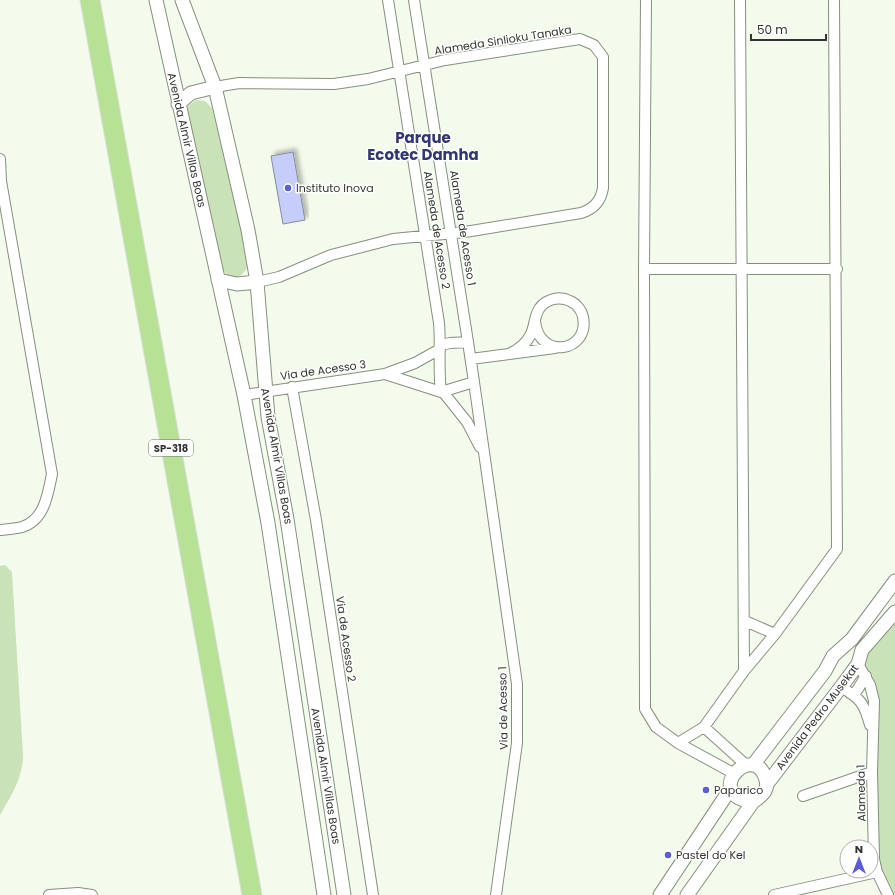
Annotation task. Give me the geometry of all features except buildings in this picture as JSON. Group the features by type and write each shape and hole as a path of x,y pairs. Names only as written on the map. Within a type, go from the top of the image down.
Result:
{"highway":[{"name":"SP-318","path":"90,0 252,895"},
{"name":"SP-318","path":"101,0 262,895"}],"street":[{"name":"Avenida Almir Villas Boas","path":"156,0 244,394 268,523 324,895"},
{"name":"Avenida Almir Villas Boas","path":"182,0 215,87 246,223 257,282 265,390 287,519 344,895"},
{"name":"Alameda de Acesso 2","path":"388,0 439,323 439,378 442,392"},
{"name":"Alameda de Acesso 1","path":"414,0 471,359 487,474"},
{"path":"646,0 644,269 645,709 656,727 678,742 733,773"},
{"path":"740,0 743,270 744,671"},
{"path":"678,742 704,727 744,671 775,634 837,550 837,269 834,0"},
{"name":"Alameda Sinlioku Tanaka","path":"215,87 239,83 264,82 334,84 368,79 445,60 580,39 594,45 603,57 603,188 597,204 582,213 451,233 394,239 338,253 279,277 257,282"},
{"path":"178,104 191,94 215,87"},
{"path":"0,159 0,181 52,474 47,501 37,516 23,527 0,530"},
{"path":"644,269 837,269"},
{"path":"218,280 238,284 257,282"},
{"path":"471,359 567,347 582,335 584,325 583,316 579,307 571,301 562,298 552,299 540,308 530,338 521,347 509,354"},
{"path":"535,321 536,330 540,339 548,345 557,348"},
{"path":"385,374 415,363 440,347 450,343 468,342"},
{"path":"385,374 442,392 467,422 476,438 483,456 487,474"},
{"name":"Via de Acesso 3","path":"244,394 385,374"},
{"path":"442,392 474,382"},
{"name":"Via de Acesso 2","path":"292,387 316,520 373,895"},
{"name":"Via de Acesso 1","path":"487,474 517,684 517,743 496,895"},
{"name":"Avenida Pedro Musekat","path":"750,765 825,671 833,656 852,639 895,581"},
{"name":"Avenida Pedro Musekat","path":"767,784 842,687 858,664 862,650 895,612"},
{"path":"745,621 775,634"},
{"path":"833,656 842,652 849,655 858,664"},
{"name":"Alameda 1","path":"858,664 866,676 874,701 872,772 874,839"},
{"path":"854,695 866,676"},
{"name":"Alameda 1","path":"842,687 854,695 864,705 873,736"},
{"path":"686,895 754,802 764,793 767,784 764,774 750,765 704,727"},
{"path":"660,895 731,788 733,773 737,769 750,765"},
{"path":"803,796 872,772"},
{"path":"731,788 741,800 754,802"},
{"name":"Alameda 1","path":"879,876 888,895"},
{"path":"774,895 846,879"},
{"path":"48,895 78,893 92,895"}],"green space":[{"path":"196,100 205,101 212,108 240,223 247,268 245,272 235,277 232,277 223,270 186,110 188,106"},
{"path":"5,565 12,572 23,755 19,779 0,815 0,566"},
{"path":"895,621 895,895 890,895 884,883 879,860 876,706 861,664 864,655"}],"place":[{"name":"Instituto Inova","path":"288,188"},
{"name":"Paparico","path":"706,790"},
{"name":"Pastel do Kel","path":"668,855"}],"district":[{"name":"Parque Ecotec Damha","path":"423,146"}]}
